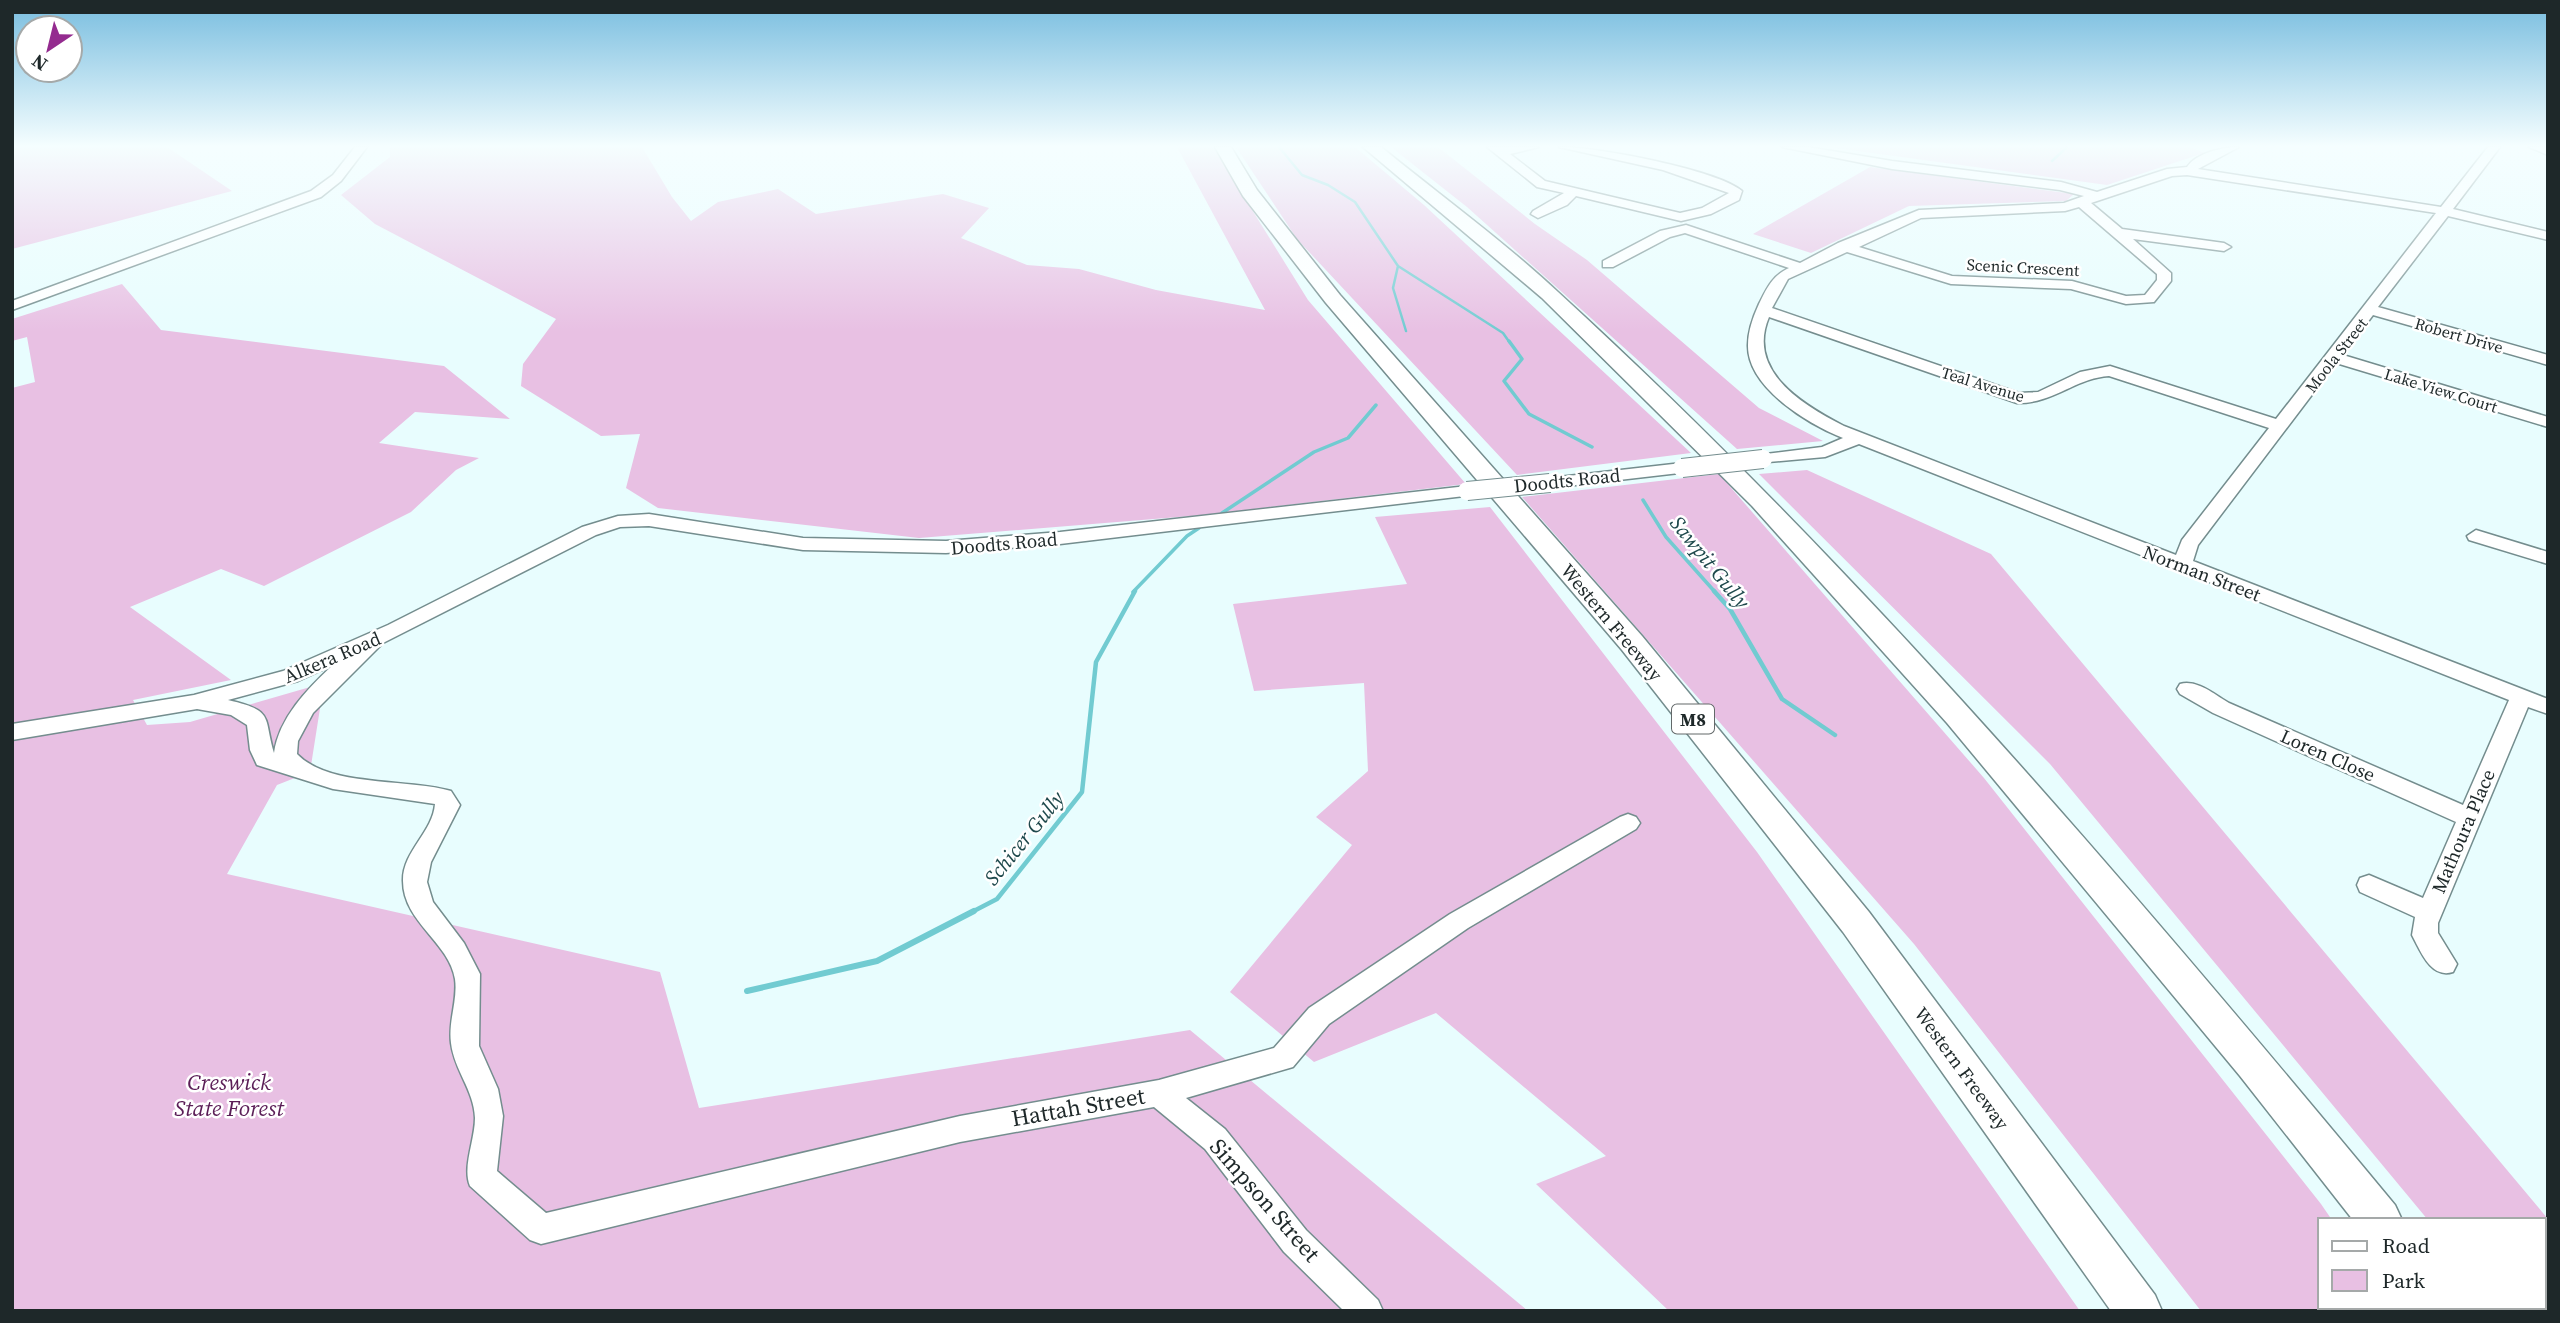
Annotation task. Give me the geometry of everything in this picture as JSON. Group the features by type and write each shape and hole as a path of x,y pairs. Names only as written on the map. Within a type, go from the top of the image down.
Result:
{"highway":[{"name":"Western Freeway","path":"1262,209 1333,299 1632,643 1856,922 2139,1311"},
{"path":"1446,209 1549,294 1761,501 1968,726 2254,1064 2378,1218"}],"street":[{"path":"12,306 276,209"},
{"path":"1538,214 1549,209"},
{"path":"1643,209 1803,265"},
{"path":"1608,264 1712,209"},
{"path":"1856,439 1802,411 1766,377 1755,348 1764,310 1778,280 1843,246 1919,214 2040,209"},
{"name":"Scenic Crescent","path":"1843,246 1932,275 1968,283 2072,285 2138,305 2149,299 2165,276 2090,209"},
{"path":"2433,209 2548,236"},
{"name":"Moola Street","path":"2182,565 2188,546 2446,211"},
{"path":"2118,233 2224,247"},
{"name":"Teal Avenue","path":"1764,310 2035,404 2089,373 2107,371 2280,426"},
{"name":"Robert Drive","path":"2371,310 2547,358"},
{"name":"Lake View Court","path":"2334,357 2548,422"},
{"name":"Doodts Road","path":"630,520 649,520 803,544 946,547 1060,538 1825,452 1856,439"},
{"name":"Norman Street","path":"1856,439 2548,707"},
{"name":"Alkera Road","path":"12,732 194,702 290,676 375,639 571,539 602,526 630,520"},
{"path":"2476,536 2548,558"},
{"path":"290,765 285,756 285,747 295,725 322,690 375,639"},
{"name":"Loren Close","path":"2188,689 2221,708 2470,818"},
{"name":"Mathoura Place","path":"2444,964 2424,930 2429,912 2521,696"},
{"path":"194,702 232,709 256,719 260,727 260,751 265,759 290,765"},
{"name":"Hattah Street","path":"290,765 315,777 443,797 448,804 446,820 421,861 415,881 422,904 468,974 464,1038 471,1068 486,1096 489,1142 481,1176 541,1229 960,1129 1159,1093 1283,1058 1319,1016 1351,994 1459,921 1629,823"},
{"path":"2369,886 2429,912"},
{"name":"Simpson Street","path":"1159,1093 1215,1139 1296,1241 1367,1311"}],"green space":[{"path":"12,209 165,209 12,249"},
{"path":"357,209 681,209 691,221 708,209 808,209 816,214 849,209 988,209 961,238 1027,265 1079,269 1156,290 1265,310 1210,209 1251,209 1308,300 1466,484 1203,515 919,538 658,508 626,488 640,434 601,436 521,386 523,364 556,319 375,224"},
{"path":"1277,209 1428,209 1691,453 1517,475 1297,239"},
{"path":"1469,209 1516,209 1587,260 1759,408 1823,441 1737,449"},
{"path":"1797,209 1903,209 1811,253 1753,234"},
{"name":"Creswick State Forest","path":"122,284 161,330 444,366 510,419 415,412 379,443 479,458 456,470 411,512 264,586 221,569 130,607 231,680 133,700 147,725 190,722 324,683 310,772 277,785 227,874 660,972 699,1108 1190,1030 1528,1311 12,1311 12,388 35,382 27,337 12,341 12,319"},
{"path":"1807,470 1991,554 2548,1219 2548,1311 2502,1309 2546,1309 2546,1218 2426,1218 2050,764 1759,474"},
{"path":"1719,474 1984,778 2321,1204 2331,1218 2318,1218 2318,1309 2397,1311 2201,1311 1914,944 1522,497"},
{"path":"1490,507 1757,852 2080,1311 1669,1311 1536,1184 1606,1156 1436,1013 1314,1062 1230,992 1352,845 1316,817 1368,771 1364,683 1254,691 1233,604 1407,584 1375,517"}],"waterway":[{"name":"Schicer Gully","path":"1360,209 1398,266"},
{"name":"Sawpit Gully","path":"1398,266 1503,333 1510,343"},
{"name":"Schicer Gully","path":"1398,266 1393,288 1406,331"},
{"name":"Sawpit Gully","path":"1509,341 1522,359 1504,381 1529,414 1592,447"},
{"name":"Schicer Gully","path":"1222,513 1314,452 1348,438 1376,405"},
{"name":"Sawpit Gully","path":"1643,500 1666,537 1715,592"},
{"name":"Schicer Gully","path":"1133,592 1187,536 1199,528"},
{"name":"Schicer Gully","path":"970,913 997,899 1082,792 1096,662 1135,591"},
{"name":"Sawpit Gully","path":"1714,591 1730,609 1782,699 1835,735"},
{"name":"Schicer Gully","path":"747,991 877,961 974,911"}]}
